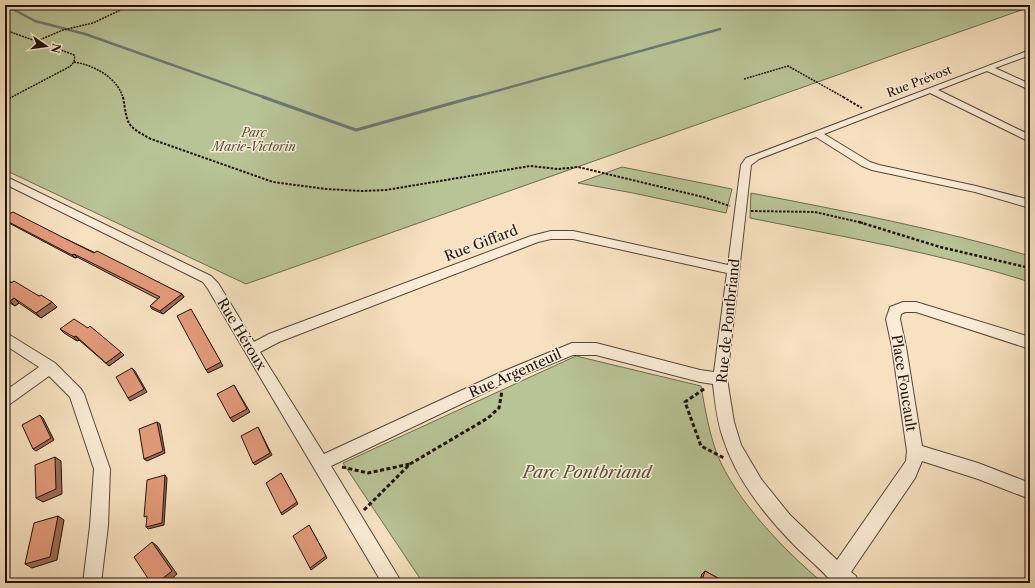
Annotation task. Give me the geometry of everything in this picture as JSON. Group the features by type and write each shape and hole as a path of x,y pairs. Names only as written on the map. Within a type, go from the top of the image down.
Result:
{"street":[{"name":"Rue Prévost","path":"817,134 1030,52"},
{"path":"987,68 1030,87"},
{"path":"930,90 1030,139"},
{"path":"817,134 866,164 876,168 968,188 1030,204"},
{"name":"Rue de Pontbriand","path":"817,134 750,160 745,168 720,379 726,419 734,447 744,469 776,512 820,558 843,578"},
{"name":"Rue Héroux","path":"5,180 204,277 213,286 393,583"},
{"name":"Rue Giffard","path":"251,350 282,335 545,236 573,235 732,270"},
{"name":"Place Foucault","path":"843,578 914,462 915,451 899,347 893,319 895,311 903,307 916,307 1030,343"},
{"path":"5,338 50,368 76,394 102,469 99,526 92,583"},
{"name":"Rue Argenteuil","path":"321,463 502,378 566,350 596,348 700,376 720,379"},
{"path":"5,399 50,368"},
{"path":"915,451 978,471 1030,491"}],"path":[{"path":"36,41 58,32 97,22 131,5"},
{"path":"5,30 72,54 75,59 74,62"},
{"path":"5,101 63,70 74,62 86,64 94,68 119,87 122,92 128,123 136,131 151,139 279,183 310,188 377,190 434,184 530,166 558,169 578,167 709,198 740,209 764,213 806,211 830,214 932,245 1030,268"},
{"path":"744,79 788,66 871,113"},
{"path":"354,520 410,464 488,418 499,408 502,378"},
{"path":"720,379 684,402 701,446 744,469"},
{"path":"321,463 368,473 410,464"}],"green space":[{"name":"Parc Marie-Victorin","path":"5,5 367,5 378,8 391,5 1030,5 1030,7 246,284 5,170"},
{"path":"622,167 732,189 726,213 578,183"},
{"path":"751,193 926,229 1030,256 1030,282 961,262 926,254 750,218"},
{"name":"Parc Pontbriand","path":"576,356 701,386 709,429 714,446 725,472 749,507 778,541 823,583 423,583 343,463"}],"building":[{"path":"13,212 94,253 97,251 182,294 160,311 150,306 160,297 74,254 72,255 5,220 5,216"},
{"path":"5,279 11,283 14,281 52,302 36,313 14,298 10,301 5,298"},
{"path":"191,309 221,362 206,370 177,316"},
{"path":"74,319 88,328 90,326 121,352 106,363 76,336 74,337 60,329"},
{"path":"132,368 144,389 128,398 116,377"},
{"path":"234,385 247,409 230,418 217,394"},
{"path":"40,415 51,438 33,449 22,425"},
{"path":"157,422 163,451 144,459 139,429"},
{"path":"258,427 270,453 253,463 241,436"},
{"path":"55,457 56,489 36,498 35,465"},
{"path":"281,473 297,502 281,513 266,483"},
{"path":"165,475 162,523 146,527 147,516 144,517 147,480"},
{"path":"58,516 50,557 25,564 34,523"},
{"path":"309,525 326,556 310,568 293,536"},
{"path":"152,542 172,571 157,583 151,583 134,557"},
{"path":"705,571 727,583 701,583"}],"waterway":[{"path":"5,5 35,21 85,34 266,98"},
{"path":"471,98 720,29"},
{"path":"263,97 356,130 474,97"}]}
